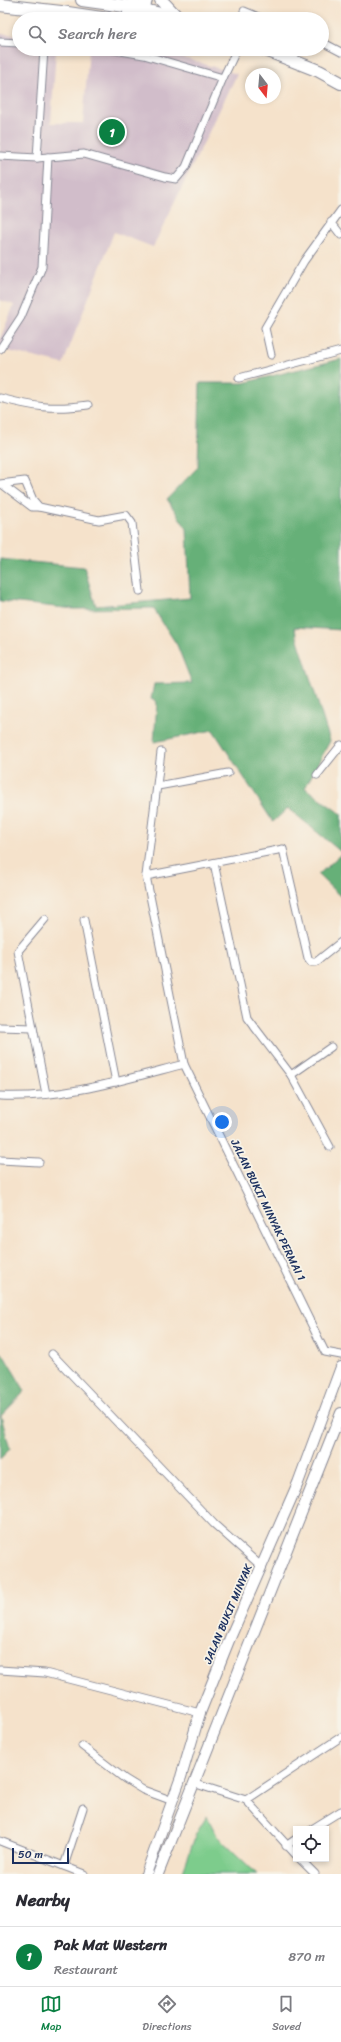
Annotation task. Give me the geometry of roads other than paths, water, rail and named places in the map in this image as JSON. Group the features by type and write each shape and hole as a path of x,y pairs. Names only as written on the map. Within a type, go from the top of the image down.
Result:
{"main road":[{"path":"82,0 100,1 139,7 156,12"},
{"path":"161,0 173,12"},
{"path":"0,5 42,12"},
{"path":"281,56 319,71 341,83"},
{"name":"JALAN BUKIT MINYAK","path":"146,1874 173,1801 200,1713 261,1566 298,1483 341,1367"},
{"path":"158,1874 341,1413"}],"street":[{"path":"0,42 12,43"},
{"path":"329,46 341,52"},
{"path":"37,158 44,56"},
{"path":"147,56 223,78"},
{"path":"0,156 37,158 84,154 176,179 186,167 234,56"},
{"path":"0,349 21,317 42,267 48,157"},
{"path":"271,355 265,328 304,261 341,210"},
{"path":"331,222 341,235"},
{"path":"238,378 341,351"},
{"path":"0,398 29,406 46,408 62,409 88,405"},
{"path":"2,484 15,481 25,481 33,500 39,507"},
{"path":"2,484 32,507 39,507 99,520 126,515 132,523 140,591"},
{"path":"317,775 341,745"},
{"name":"JALAN BUKIT MINYAK PERMAI 1","path":"161,752 146,876 184,1064 325,1352 341,1355"},
{"path":"158,786 228,773"},
{"path":"146,876 283,849 308,958 311,962 316,962 341,942"},
{"path":"214,863 248,1017 291,1075 330,1147"},
{"path":"45,919 18,952 46,1094"},
{"path":"84,920 116,1082"},
{"path":"0,1027 33,1028"},
{"path":"291,1075 331,1047"},
{"path":"0,1096 25,1097 83,1090 184,1064"},
{"path":"0,1160 39,1162"},
{"path":"52,1354 214,1524 261,1566"},
{"path":"0,1670 44,1673 200,1713"},
{"path":"246,1800 341,1737"},
{"path":"82,1746 125,1779 143,1790 173,1801"},
{"path":"194,1783 246,1800 293,1852"},
{"path":"64,1866 83,1808"},
{"path":"317,1826 341,1811"},
{"path":"0,1841 84,1874"},
{"path":"286,1846 293,1841"},
{"path":"303,1862 315,1874"}],"place":[{"name":"Pak Mat Western","path":"112,132"}]}
